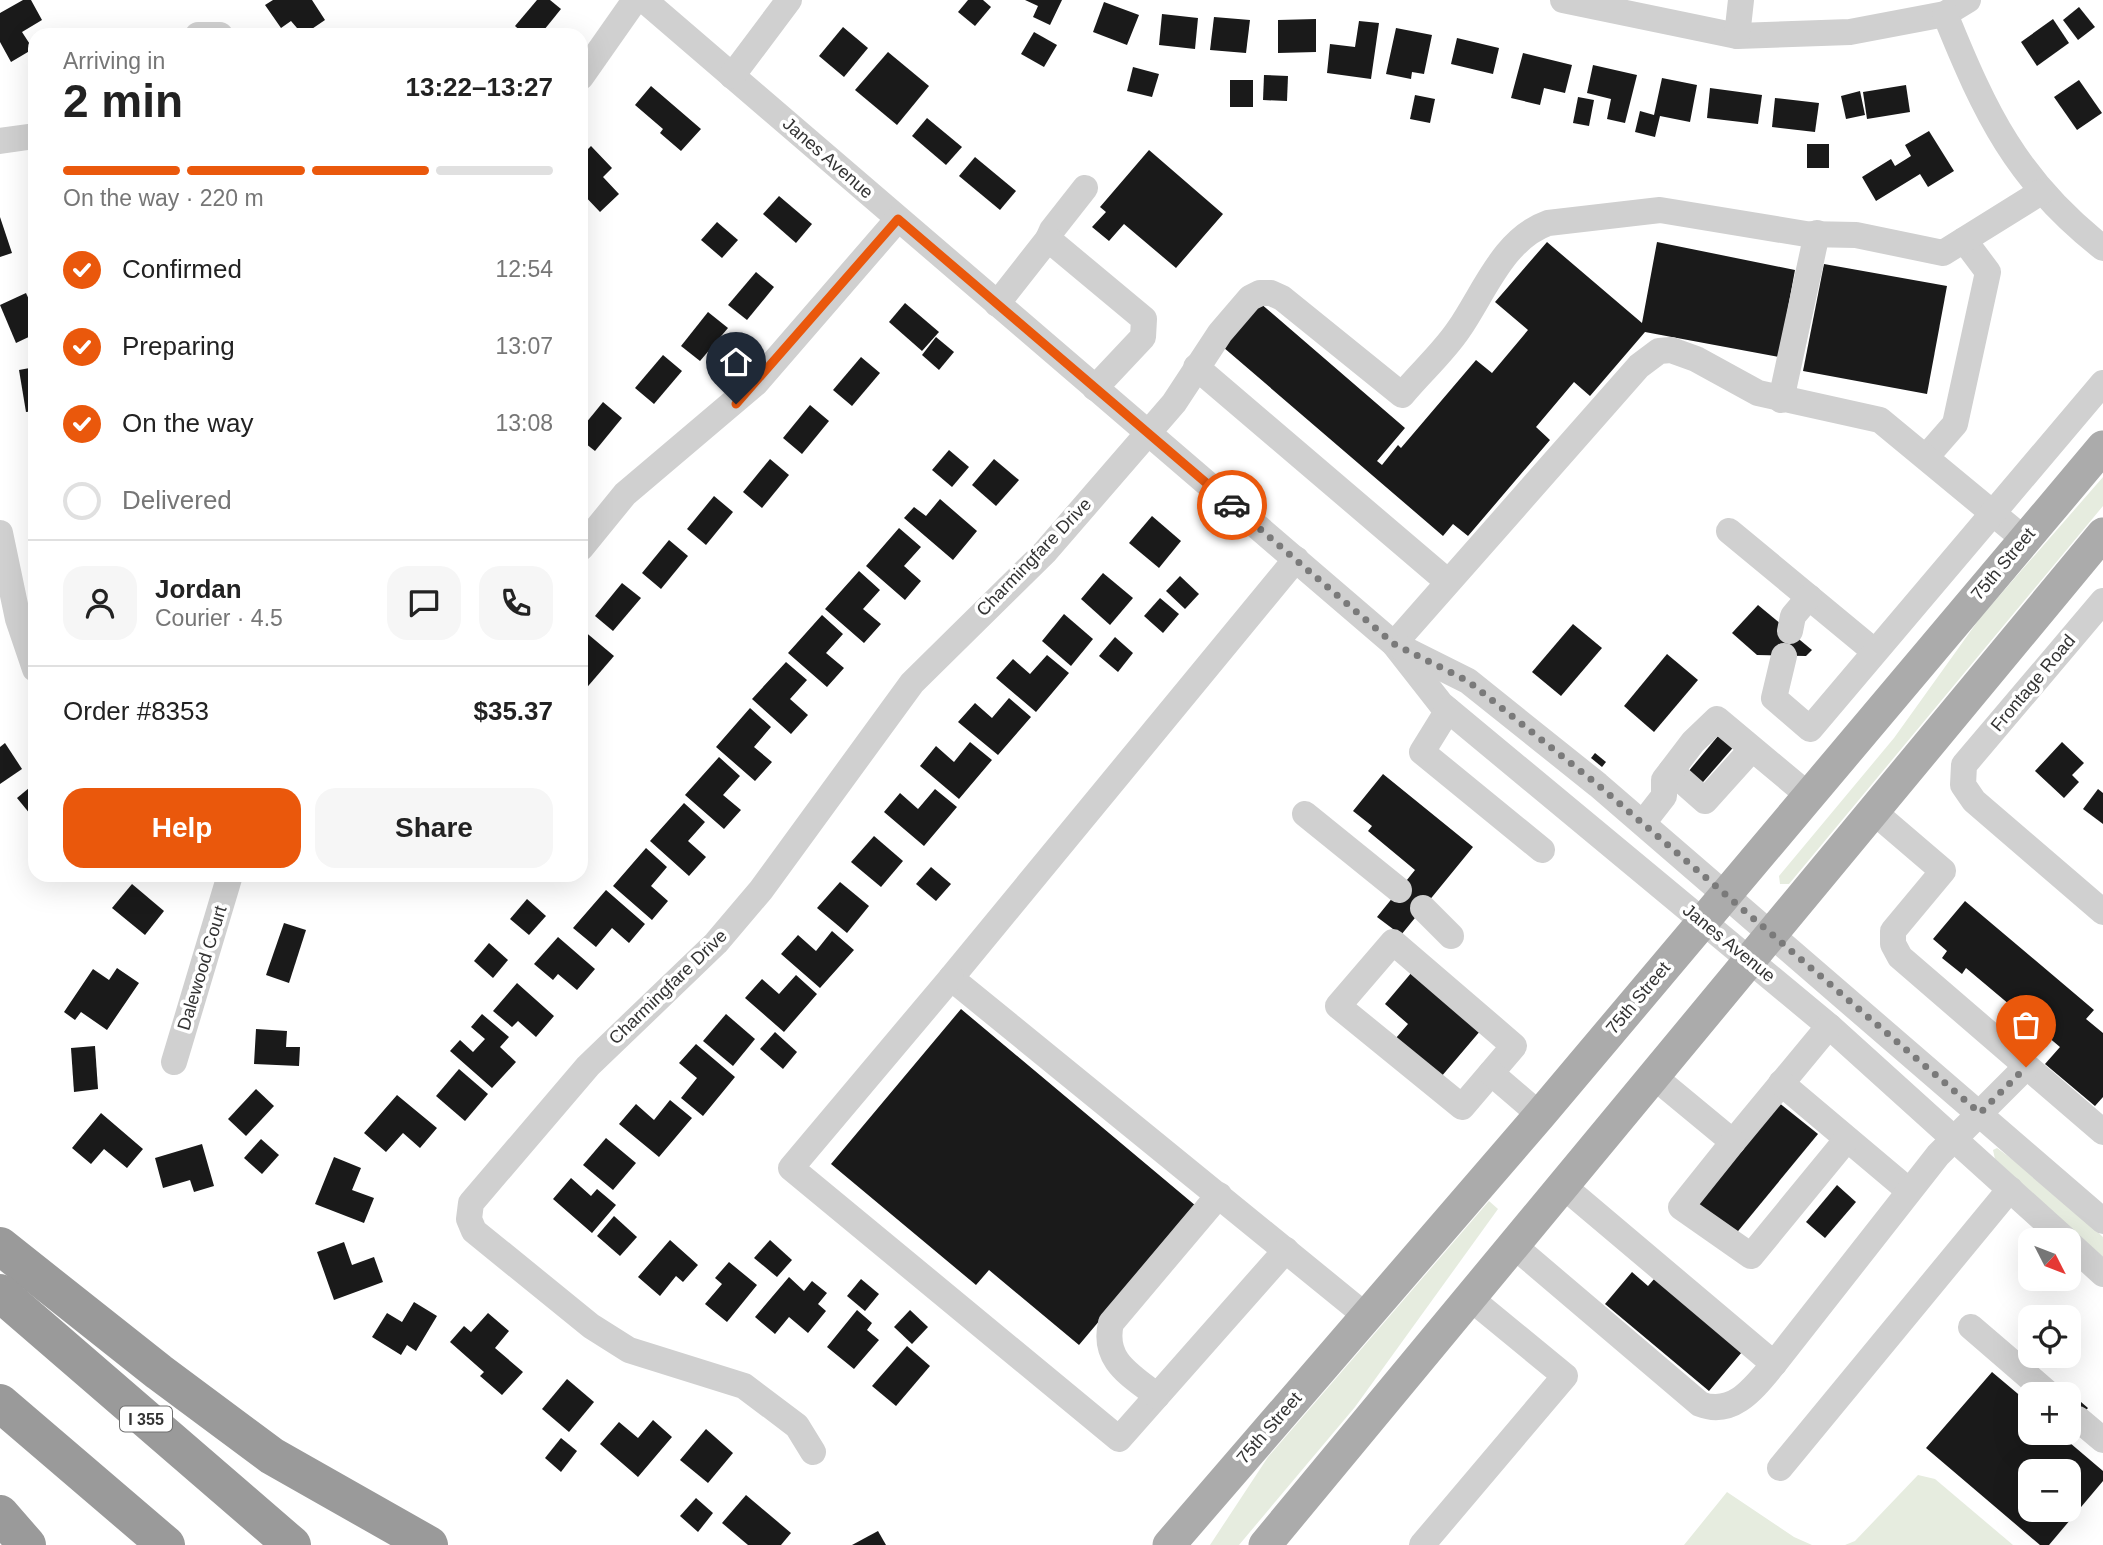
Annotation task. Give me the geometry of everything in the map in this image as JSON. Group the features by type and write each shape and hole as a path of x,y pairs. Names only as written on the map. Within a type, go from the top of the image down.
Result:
{"highway":[{"path":"0,1246 159,1372 272,1456 429,1545"},
{"name":"I 355","path":"0,1293 292,1545"},
{"path":"0,1403 166,1545"},
{"path":"0,1514 27,1545"}],"main road":[{"name":"75th Street","path":"1169,1545 1540,1115 2103,447"},
{"path":"1265,1545 2103,534"}],"street":[{"path":"588,67 635,0"},
{"name":"Janes Avenue","path":"644,0 1394,644 1448,710 1829,1026 1954,1136 2053,1228"},
{"path":"732,76 789,0"},
{"path":"1563,0 1737,36 1850,32 1945,14 1968,0"},
{"path":"1737,36 1741,0"},
{"path":"1945,14 1987,113 2016,160 2041,192 2073,225 2103,248"},
{"path":"0,141 28,137"},
{"path":"997,304 1086,188"},
{"path":"1781,400 1817,233 1856,235 1943,253 2041,192"},
{"name":"Charmingfare Drive","path":"813,1452 797,1426 744,1386 629,1350 591,1326 474,1231 469,1219 471,1203 588,1066 725,932 785,857 874,731 912,683 1045,552 1174,403 1196,367 1251,298 1260,293 1271,293 1282,298 1402,395 1458,331 1495,270 1534,228 1548,223 1660,210 1817,233"},
{"path":"588,540 646,475 756,383 898,219"},
{"path":"1048,239 1144,319 1143,337 1095,388"},
{"path":"1927,456 1955,424 1988,272 1964,240"},
{"path":"1394,644 1650,356 1671,350 1696,359 1758,393 1880,420 1927,456 2024,539"},
{"path":"1196,367 1448,582"},
{"path":"1808,597 1793,616 1774,698 1810,729 1974,532 1994,513 2103,383"},
{"path":"1729,531 1874,651"},
{"path":"0,533 18,619 28,648"},
{"path":"1286,1250 1119,1439 791,1168 1296,559"},
{"name":"Frontage Road","path":"2103,601 1964,765 1963,785 1974,801 2103,912"},
{"name":"Janes Avenue","path":"1394,644 1468,681 1643,823 2103,1221"},
{"path":"1448,710 1422,752 1542,850"},
{"path":"1643,823 1664,796 1664,780 1717,719 1808,795"},
{"path":"1671,771 1705,801 1751,750"},
{"path":"1874,812 1943,871 1893,931 1893,944 1900,957 2026,1067 2100,1123"},
{"path":"1305,814 1399,890"},
{"name":"Dalewood Court","path":"174,1062 228,882"},
{"path":"1423,908 1451,936"},
{"path":"1393,942 1514,1046 1491,1073 1462,1107 1338,1006 1393,942"},
{"path":"951,978 1366,1316"},
{"path":"1829,1026 1681,1207 1751,1256 1847,1139"},
{"path":"1513,1245 1700,1404 1713,1409 1728,1407 1743,1397 1774,1364 1908,1190 1954,1136 2026,1067"},
{"path":"1491,1073 1540,1115"},
{"path":"1652,1075 1733,1142"},
{"path":"1781,1083 1908,1190"},
{"path":"1562,1185 1774,1364"},
{"path":"1780,1468 2010,1189"},
{"path":"1157,1396 1116,1361 1108,1339 1111,1323 1219,1195"},
{"name":"Janes Avenue","path":"2081,1254 2103,1274"},
{"path":"1422,1545 1564,1376 1470,1298"},
{"path":"1971,1327 2035,1382"},
{"path":"2081,1422 2103,1440"}],"shaded area":[{"path":"2103,477 2103,506 1789,884 1780,884 1779,876 1894,738 1980,618"},
{"path":"1997,1148 2043,1182 2103,1237 2103,1257 2081,1237 2081,1228 2071,1228 1995,1159 1993,1150"},
{"path":"1489,1201 1498,1209 1355,1407 1239,1545 1210,1545 1268,1457"},
{"path":"1918,1475 1935,1479 2013,1545 1845,1545 1855,1541"},
{"path":"1727,1492 1794,1537 1812,1545 1684,1545"}],"building":[{"path":"23,0 31,0 42,20 22,32 28,41 28,52 11,62 0,42 0,13"},
{"path":"273,0 312,0 325,20 313,28 297,28 291,21 281,28 265,5"},
{"path":"537,0 550,0 561,9 546,28 515,26"},
{"path":"968,0 983,0 991,7 975,26 958,12"},
{"path":"1025,0 1062,0 1050,25 1033,17 1038,6"},
{"path":"1104,2 1139,15 1127,45 1093,32"},
{"path":"2079,7 2095,27 2078,40 2063,20"},
{"path":"1162,14 1198,18 1195,49 1159,45"},
{"path":"1214,17 1250,20 1246,53 1210,50"},
{"path":"1316,19 1316,52 1278,53 1278,20"},
{"path":"2053,19 2069,43 2037,66 2021,42"},
{"path":"1359,21 1379,23 1371,79 1327,73 1330,44 1355,47"},
{"path":"843,27 868,48 844,77 819,56"},
{"path":"1396,28 1432,35 1424,74 1412,72 1411,79 1386,74"},
{"path":"1034,32 1057,45 1044,67 1021,54"},
{"path":"1457,38 1499,48 1493,74 1451,64"},
{"path":"888,52 929,86 897,125 855,90"},
{"path":"1523,53 1572,65 1565,93 1544,88 1540,105 1511,98"},
{"path":"1593,65 1637,75 1625,123 1607,119 1611,99 1587,93"},
{"path":"1133,67 1159,74 1152,97 1127,91"},
{"path":"1264,75 1288,76 1287,101 1263,100"},
{"path":"1662,78 1697,85 1690,122 1660,116 1655,137 1635,132 1640,111 1654,115"},
{"path":"1230,80 1253,80 1253,107 1230,107"},
{"path":"2079,80 2102,113 2077,130 2054,97"},
{"path":"1906,85 1910,112 1867,119 1863,92"},
{"path":"651,86 701,129 681,151 660,133 663,129 635,105"},
{"path":"1710,88 1762,95 1758,124 1707,118"},
{"path":"1860,91 1865,115 1846,119 1841,96"},
{"path":"1415,95 1435,99 1430,123 1410,119"},
{"path":"1578,97 1594,100 1589,126 1573,123"},
{"path":"1775,98 1819,103 1815,132 1772,127"},
{"path":"927,118 962,147 946,165 912,136"},
{"path":"1929,131 1954,171 1928,187 1920,174 1876,201 1862,177 1891,159 1895,166 1911,156 1905,145"},
{"path":"1807,144 1829,144 1829,168 1807,168"},
{"path":"591,146 612,168 603,177 619,194 600,212 588,199 588,149"},
{"path":"1149,150 1223,214 1176,268 1124,224 1109,241 1092,227 1106,212 1100,207"},
{"path":"975,157 1016,191 1000,210 959,176"},
{"path":"779,196 812,224 796,243 763,214"},
{"path":"0,217 12,253 0,257"},
{"path":"717,222 738,240 722,258 701,240"},
{"path":"1547,242 1642,323 1657,242 1795,270 1779,357 1645,332 1590,396 1574,382 1536,427 1550,440 1468,536 1453,524 1443,536 1223,347 1260,303 1405,428 1377,461 1382,465 1398,445 1401,448 1476,360 1492,373 1528,330 1495,302"},
{"path":"1824,264 1947,286 1927,394 1803,371"},
{"path":"756,272 774,287 747,320 728,305"},
{"path":"26,293 28,337 16,343 0,305"},
{"path":"905,303 939,332 922,351 889,322"},
{"path":"708,312 728,328 700,361 681,346"},
{"path":"936,337 954,352 939,370 922,355"},
{"path":"663,355 682,371 654,404 635,388"},
{"path":"861,357 880,373 852,406 833,390"},
{"path":"28,368 28,412 26,412 19,370"},
{"path":"603,402 622,418 595,451 588,446 588,420"},
{"path":"810,405 829,421 802,454 783,438"},
{"path":"949,450 969,467 952,487 932,470"},
{"path":"770,459 789,475 762,508 743,492"},
{"path":"994,459 1019,480 996,506 972,485"},
{"path":"714,496 733,512 706,545 687,529"},
{"path":"940,499 977,531 953,560 904,518 914,507 926,516"},
{"path":"1152,516 1181,541 1159,568 1129,543"},
{"path":"899,528 921,547 904,566 921,581 905,600 866,566"},
{"path":"669,540 688,556 661,589 642,573"},
{"path":"859,571 880,590 863,609 881,624 864,643 825,609"},
{"path":"1103,573 1133,598 1110,625 1081,599"},
{"path":"1180,576 1199,594 1185,609 1166,591"},
{"path":"622,583 641,598 613,631 595,616"},
{"path":"1160,598 1179,614 1163,633 1144,616"},
{"path":"1758,605 1812,650 1806,656 1757,655 1732,633"},
{"path":"1064,614 1093,639 1071,666 1042,641"},
{"path":"822,615 843,634 826,653 844,668 827,687 788,653"},
{"path":"1573,624 1602,648 1561,696 1532,672"},
{"path":"588,634 614,656 588,686"},
{"path":"1115,637 1133,653 1118,672 1099,656"},
{"path":"1667,654 1698,680 1654,732 1624,706"},
{"path":"1047,655 1069,673 1036,712 996,678 1013,659 1030,674"},
{"path":"786,662 807,680 790,699 808,715 791,734 752,699"},
{"path":"1009,698 1031,717 998,755 958,722 975,703 992,718"},
{"path":"750,708 771,727 754,747 772,762 755,781 716,747"},
{"path":"1723,730 1737,743 1697,789 1683,778"},
{"path":"970,742 992,760 959,799 920,766 936,746 954,762"},
{"path":"2062,742 2084,763 2072,775 2079,782 2064,798 2035,771"},
{"path":"5,743 22,769 0,784 0,747"},
{"path":"1595,753 1606,762 1602,767 1591,758"},
{"path":"719,757 740,776 723,795 741,810 724,829 685,795"},
{"path":"1383,774 1473,847 1401,935 1377,917 1415,870 1368,831 1372,826 1353,811"},
{"path":"28,789 28,811 17,798"},
{"path":"935,789 957,807 924,846 884,812 900,793 918,809"},
{"path":"2098,789 2103,793 2103,824 2083,809"},
{"path":"684,803 705,822 688,841 706,857 689,876 650,841"},
{"path":"874,836 903,861 881,887 851,862"},
{"path":"646,848 667,867 651,886 668,901 652,920 613,886"},
{"path":"931,867 951,884 936,901 916,884"},
{"path":"840,882 869,906 847,933 817,908"},
{"path":"132,884 164,911 145,935 112,908"},
{"path":"606,890 645,924 629,943 612,928 596,947 573,928"},
{"path":"527,899 546,916 529,935 510,919"},
{"path":"1965,901 2094,1010 2086,1019 2103,1033 2103,1097 2095,1106 2045,1064 2060,1047 1966,968 1962,974 1942,958 1947,951 1933,939"},
{"path":"284,923 306,930 289,983 266,975"},
{"path":"832,931 854,950 820,988 781,954 798,935 816,951"},
{"path":"558,937 595,969 577,990 558,974 553,980 534,964"},
{"path":"489,943 508,960 493,978 474,961"},
{"path":"117,968 139,983 107,1030 81,1012 75,1020 64,1012 93,969 109,980"},
{"path":"1412,972 1481,1030 1435,1084 1390,1045 1408,1024 1385,1004"},
{"path":"796,975 817,994 784,1032 745,998 762,979 779,994"},
{"path":"517,983 554,1016 536,1037 518,1021 512,1027 493,1011"},
{"path":"961,1009 1196,1206 1079,1345 989,1270 976,1285 831,1164"},
{"path":"482,1014 509,1037 500,1047 516,1062 492,1088 450,1051 460,1040 473,1052 485,1039 471,1027"},
{"path":"726,1014 755,1039 733,1066 703,1041"},
{"path":"256,1029 287,1031 286,1047 300,1047 299,1066 254,1064"},
{"path":"775,1032 797,1052 783,1069 760,1049"},
{"path":"696,1044 735,1077 703,1116 681,1098 697,1078 679,1063"},
{"path":"95,1046 98,1089 74,1092 71,1048"},
{"path":"459,1069 488,1094 465,1121 436,1096"},
{"path":"256,1089 274,1106 246,1136 228,1119"},
{"path":"397,1095 437,1128 420,1148 403,1133 386,1152 364,1133"},
{"path":"670,1100 692,1118 659,1157 619,1124 636,1104 654,1120"},
{"path":"1778,1102 1818,1134 1734,1236 1694,1203"},
{"path":"101,1113 143,1149 127,1168 104,1149 91,1164 72,1148"},
{"path":"606,1138 636,1163 613,1190 583,1165"},
{"path":"261,1139 279,1155 262,1174 244,1158"},
{"path":"202,1144 214,1186 194,1192 190,1180 163,1188 155,1158"},
{"path":"334,1157 361,1168 352,1190 374,1198 364,1223 315,1204"},
{"path":"571,1178 591,1196 597,1189 616,1205 592,1233 553,1199"},
{"path":"1837,1185 1856,1202 1825,1238 1806,1222"},
{"path":"614,1216 637,1237 620,1256 597,1236"},
{"path":"670,1240 698,1265 683,1282 676,1276 660,1296 638,1277"},
{"path":"770,1240 792,1260 777,1277 754,1258"},
{"path":"344,1242 352,1265 374,1257 383,1282 334,1300 317,1252"},
{"path":"729,1262 757,1285 727,1322 705,1304 722,1284 715,1278"},
{"path":"1632,1272 1648,1286 1655,1278 1742,1352 1709,1391 1605,1304"},
{"path":"789,1277 804,1291 812,1281 827,1293 818,1304 826,1311 808,1333 789,1317 775,1334 755,1317"},
{"path":"861,1279 879,1294 865,1311 847,1296"},
{"path":"414,1302 437,1316 416,1351 407,1345 401,1355 372,1337 387,1313 402,1322"},
{"path":"857,1310 872,1323 867,1330 879,1340 854,1369 827,1347"},
{"path":"910,1310 928,1327 912,1344 894,1327"},
{"path":"488,1313 509,1331 495,1348 523,1372 502,1395 480,1376 484,1372 450,1342 464,1326 471,1332"},
{"path":"907,1346 930,1366 896,1406 872,1386"},
{"path":"1992,1372 2018,1394 2018,1445 2072,1445 2103,1471 2103,1481 2081,1507 2081,1459 2018,1459 2018,1522 2068,1522 2049,1545 2040,1545 1926,1448"},
{"path":"567,1379 594,1402 569,1432 542,1409"},
{"path":"2081,1402 2088,1408 2081,1416"},
{"path":"653,1420 672,1437 638,1477 600,1444 619,1422 638,1438"},
{"path":"706,1429 733,1453 708,1483 680,1460"},
{"path":"561,1438 577,1451 561,1472 545,1458"},
{"path":"746,1495 791,1533 781,1545 748,1545 722,1523"},
{"path":"696,1498 713,1513 698,1532 680,1516"},
{"path":"878,1531 886,1545 852,1545"}],"way so far":[{"path":"1232,505 1394,644 1468,681 1598,785 1980,1113 2026,1067"}],"route":[{"path":"736,404 898,219 1232,505"}]}
